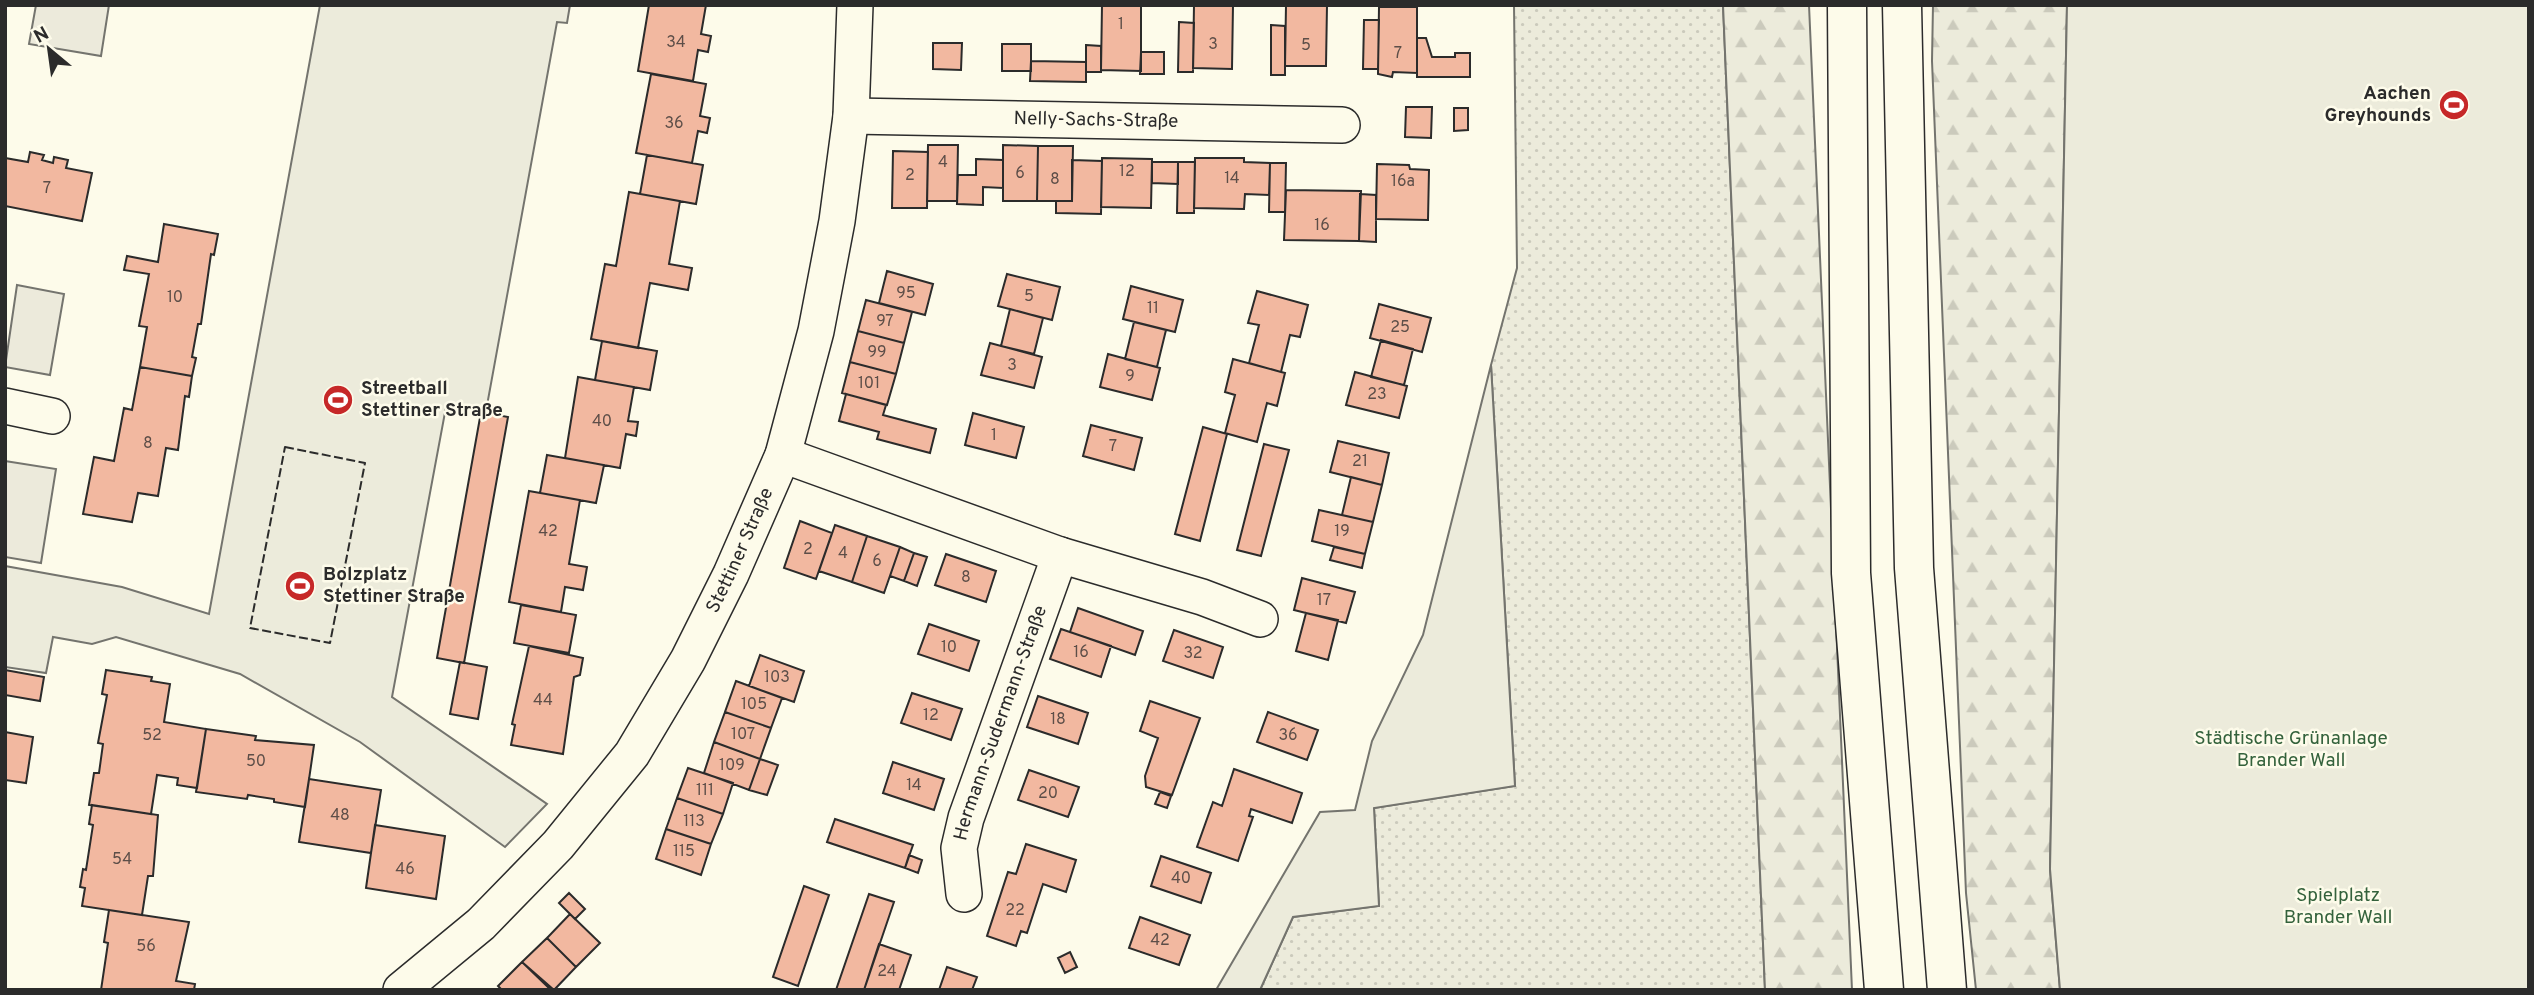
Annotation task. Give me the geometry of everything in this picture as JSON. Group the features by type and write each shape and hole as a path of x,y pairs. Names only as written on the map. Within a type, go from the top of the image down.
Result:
{"highway":[{"path":"1847,5 1851,573 1884,990"},
{"path":"1902,5 1914,568 1947,990"}],"street":[{"name":"Stettiner Straße","path":"401,990 481,924 558,845 632,754 688,660 783,455 816,331 836,221 851,116 855,5"},
{"name":"Nelly-Sachs-Straße","path":"851,116 1342,125"},
{"path":"5,407 52,416"},
{"path":"783,455 1060,555 1202,597 1260,619"},
{"name":"Hermann-Sudermann-Straße","path":"964,894 959,848 966,818 1060,555"}],"green space":[{"path":"320,5 570,5 567,23 557,22 486,411 446,407 392,697 547,804 505,847 360,742 240,674 116,637 92,644 53,637 46,673 5,667 5,566 122,587 209,614"},
{"path":"1514,5 1723,5 1765,990 1260,990 1293,917 1379,906 1374,808 1515,786 1491,365 1517,268"},
{"path":"1723,5 1809,5 1852,990 1765,990"},
{"path":"1933,5 2067,5 2050,869 2060,990 1976,990 1966,893 1932,61"},
{"name":"Städtische Grünanlage Brander Wall","path":"2067,5 2529,5 2529,990 2060,990 2050,869"},
{"path":"1491,365 1515,786 1374,808 1379,906 1293,917 1260,990 1216,990 1320,812 1355,810 1372,741 1423,635"}],"shaded area":[{"path":"36,5 109,5 101,56 29,44"},
{"path":"17,285 64,294 50,375 5,367"},
{"path":"5,461 56,469 41,563 5,557"}],"building":[{"path":"649,5 706,5 701,34 711,36 708,52 698,50 693,81 638,71"},
{"path":"1102,5 1141,5 1141,71 1101,70"},
{"path":"1194,5 1233,5 1232,69 1193,68"},
{"path":"1286,5 1327,5 1326,66 1285,66"},
{"path":"1379,7 1417,7 1417,73 1393,72 1392,77 1378,74"},
{"path":"1364,20 1379,20 1378,69 1363,69"},
{"path":"1179,22 1194,23 1193,72 1178,72"},
{"path":"1271,25 1285,26 1285,75 1271,75"},
{"path":"1417,38 1426,38 1432,57 1455,57 1455,53 1470,53 1470,77 1417,77"},
{"path":"933,43 962,43 961,70 933,69"},
{"path":"1002,44 1031,44 1031,71 1002,71"},
{"path":"1086,45 1101,46 1101,72 1086,72"},
{"path":"1141,52 1164,52 1164,74 1140,74"},
{"path":"1031,61 1086,62 1086,82 1030,81"},
{"path":"651,74 706,84 700,116 710,118 707,133 698,131 692,163 636,153"},
{"path":"1406,107 1432,107 1431,138 1405,137"},
{"path":"1454,108 1468,108 1468,130 1454,131"},
{"path":"928,145 958,145 957,201 927,201"},
{"path":"1003,145 1038,146 1037,201 1003,201"},
{"path":"1038,146 1073,146 1072,201 1037,201"},
{"path":"893,151 928,152 927,208 892,208"},
{"path":"30,152 44,155 42,160 53,163 54,157 68,160 66,168 92,173 82,221 5,206 5,158 28,162"},
{"path":"647,155 703,165 696,204 640,194"},
{"path":"1102,158 1152,159 1151,208 1101,207"},
{"path":"1195,158 1244,158 1244,162 1270,163 1269,195 1245,194 1244,209 1194,208"},
{"path":"976,159 1003,160 1003,188 983,187 983,205 957,204 958,175 976,175"},
{"path":"1072,160 1102,161 1101,214 1056,213 1056,201 1072,201"},
{"path":"1152,162 1178,162 1178,184 1152,183"},
{"path":"1178,162 1195,162 1194,213 1177,213"},
{"path":"1270,163 1286,163 1285,212 1269,212"},
{"path":"1377,164 1409,165 1410,169 1429,170 1428,220 1376,219"},
{"path":"1286,190 1361,191 1359,241 1284,240"},
{"path":"629,192 680,201 669,264 692,268 688,290 650,283 638,348 591,339 605,264 616,266"},
{"path":"1360,194 1376,195 1376,242 1359,241"},
{"path":"164,224 218,234 214,255 211,254 201,324 198,324 192,357 196,358 192,376 140,367 147,327 139,326 149,274 124,270 127,256 158,262"},
{"path":"887,271 933,284 925,315 879,303"},
{"path":"1007,274 1060,287 1052,320 998,306"},
{"path":"1131,286 1183,300 1175,332 1123,319"},
{"path":"1257,291 1308,305 1300,337 1290,335 1281,372 1249,363 1259,325 1248,323"},
{"path":"866,300 912,312 904,343 858,331"},
{"path":"1379,304 1431,318 1422,352 1370,338"},
{"path":"1010,309 1043,318 1034,354 1001,346"},
{"path":"1134,322 1166,330 1157,367 1125,359"},
{"path":"858,331 904,343 896,374 850,362"},
{"path":"1381,340 1413,349 1404,385 1371,377"},
{"path":"602,341 657,351 650,390 595,380"},
{"path":"990,343 1042,357 1034,388 981,375"},
{"path":"1108,354 1160,368 1152,400 1100,387"},
{"path":"1233,359 1285,373 1277,406 1267,403 1257,442 1225,433 1235,395 1225,392"},
{"path":"850,362 896,374 887,405 842,393"},
{"path":"140,367 192,376 189,397 185,396 178,450 166,448 158,496 138,493 132,522 83,514 94,457 114,461 124,408 132,410"},
{"path":"1355,372 1407,386 1399,418 1346,405"},
{"path":"578,377 634,387 628,421 638,422 636,436 626,434 620,468 565,458"},
{"path":"846,394 886,405 883,415 936,429 930,453 877,439 879,432 839,421"},
{"path":"481,412 508,417 464,663 437,658"},
{"path":"973,413 1024,427 1016,458 965,445"},
{"path":"1091,425 1142,438 1134,470 1083,456"},
{"path":"1203,427 1227,434 1200,541 1175,534"},
{"path":"1338,441 1389,453 1382,485 1330,472"},
{"path":"1264,444 1289,450 1261,556 1237,550"},
{"path":"547,455 604,465 596,503 540,493"},
{"path":"1351,477 1382,485 1373,522 1342,515"},
{"path":"529,491 580,500 569,564 587,567 583,590 565,587 561,612 509,602"},
{"path":"1319,510 1373,522 1365,554 1312,541"},
{"path":"800,521 832,533 816,579 784,568"},
{"path":"835,525 867,536 852,582 819,571"},
{"path":"867,536 900,547 884,593 852,582"},
{"path":"900,547 914,553 904,581 890,576"},
{"path":"1334,547 1365,554 1362,568 1330,560"},
{"path":"914,553 927,557 917,586 904,581"},
{"path":"946,554 996,571 986,602 935,585"},
{"path":"1302,578 1355,592 1346,623 1294,610"},
{"path":"521,605 576,615 569,653 514,643"},
{"path":"1078,608 1143,631 1135,655 1070,632"},
{"path":"1306,613 1338,620 1328,660 1296,651"},
{"path":"929,624 979,641 969,671 918,654"},
{"path":"1061,629 1111,646 1101,677 1050,659"},
{"path":"1174,630 1223,647 1213,678 1163,661"},
{"path":"529,646 583,658 580,675 574,677 563,754 511,745 515,725 512,724"},
{"path":"760,655 804,671 794,702 749,686"},
{"path":"460,662 487,667 478,719 450,714"},
{"path":"5,670 44,677 40,701 5,695"},
{"path":"106,670 152,677 151,681 170,684 164,722 206,729 197,788 177,785 178,778 157,775 151,814 89,805 94,773 99,773 103,744 98,743 107,695 102,694"},
{"path":"736,681 782,698 771,728 725,712"},
{"path":"912,693 962,709 951,740 901,723"},
{"path":"1038,696 1088,713 1078,744 1027,727"},
{"path":"1150,701 1200,718 1172,795 1146,787 1145,776 1158,738 1140,731"},
{"path":"725,712 771,728 760,759 714,742"},
{"path":"1268,712 1318,730 1307,760 1257,742"},
{"path":"206,729 256,736 255,740 314,745 305,807 248,795 247,799 196,792"},
{"path":"5,732 33,737 26,783 5,780"},
{"path":"714,742 760,759 749,790 704,773"},
{"path":"760,759 778,765 767,795 749,790"},
{"path":"893,762 944,779 934,810 883,793"},
{"path":"688,768 733,783 723,814 677,798"},
{"path":"1234,769 1302,793 1292,823 1251,809 1249,816 1253,817 1238,861 1197,847 1213,802 1222,806"},
{"path":"1029,770 1079,787 1068,817 1018,800"},
{"path":"309,779 381,790 371,853 299,842"},
{"path":"1160,792 1171,796 1167,808 1155,804"},
{"path":"677,798 723,814 711,844 666,829"},
{"path":"92,805 158,815 153,876 148,876 142,915 82,906 85,888 80,887 83,869 86,870 93,825 89,824"},
{"path":"835,819 913,845 905,868 827,842"},
{"path":"375,825 445,836 436,899 366,888"},
{"path":"666,829 711,844 701,875 656,859"},
{"path":"1026,844 1076,860 1066,892 1043,884 1027,933 1021,931 1016,946 987,936 1008,872 1016,874"},
{"path":"909,855 922,860 918,873 905,868"},
{"path":"1161,856 1211,873 1201,903 1151,886"},
{"path":"804,886 829,895 798,986 773,977"},
{"path":"569,893 585,909 575,919 559,903"},
{"path":"869,894 894,902 864,990 836,990"},
{"path":"109,910 189,922 176,981 195,984 194,990 101,990 108,943 104,942"},
{"path":"570,914 600,943 576,967 547,938"},
{"path":"1140,917 1190,935 1179,965 1129,948"},
{"path":"547,938 576,967 554,990 522,962"},
{"path":"879,944 911,955 899,990 864,990"},
{"path":"1070,952 1077,967 1065,973 1058,958"},
{"path":"522,962 551,990 502,990 498,986"},
{"path":"947,967 977,977 972,990 939,990"}],"fence":[{"path":"285,447 365,463 330,643 250,628 285,447"}],"place":[{"name":"Aachen Greyhounds","path":"2454,105"},
{"name":"Streetball Stettiner Straße","path":"338,400"},
{"name":"Bolzplatz Stettiner Straße","path":"300,586"}],"park label":[{"name":"Spielplatz Brander Wall","path":"2338,907"}]}
